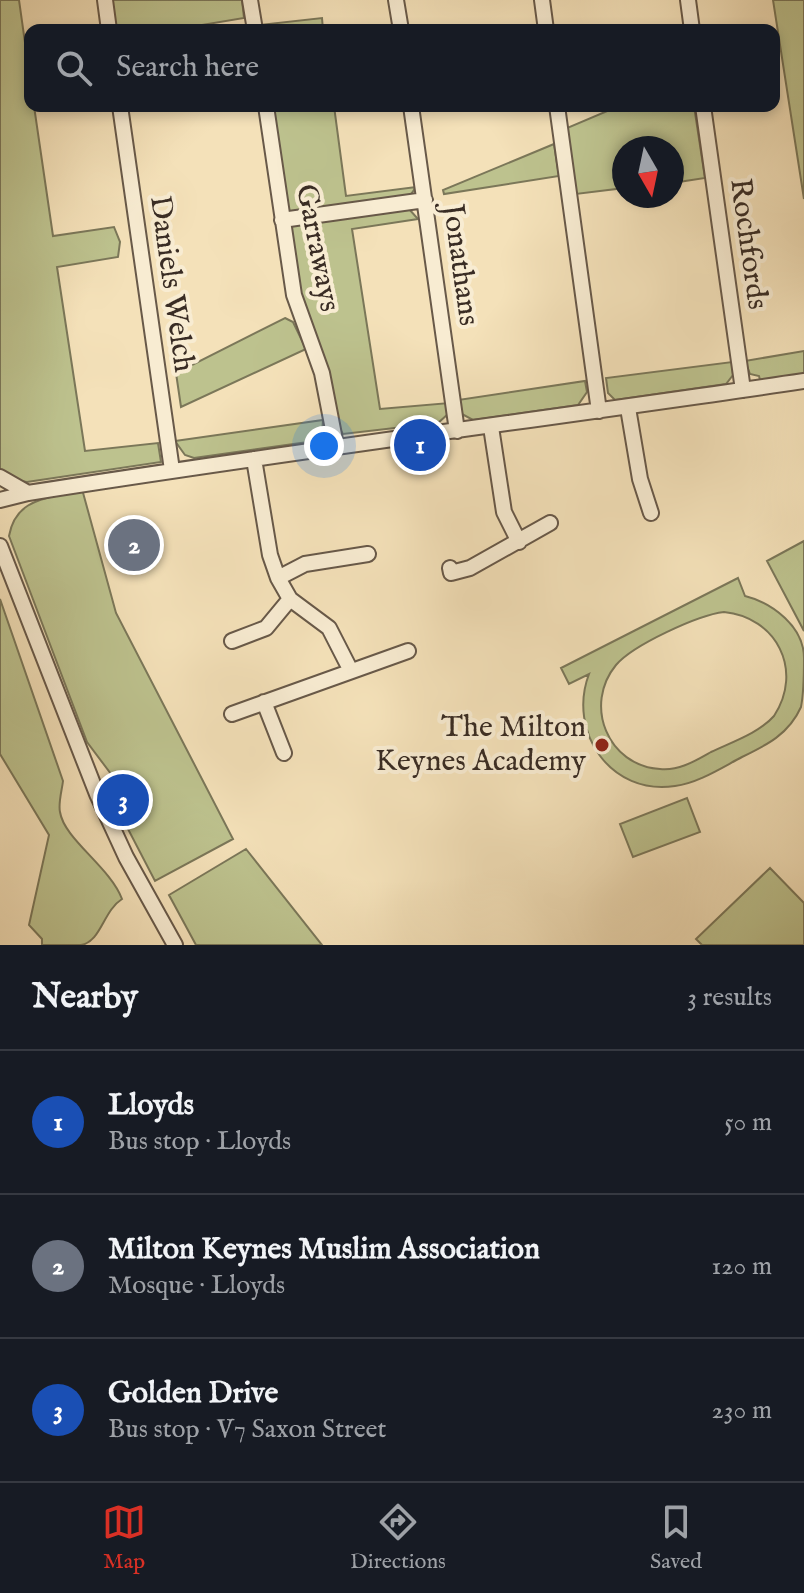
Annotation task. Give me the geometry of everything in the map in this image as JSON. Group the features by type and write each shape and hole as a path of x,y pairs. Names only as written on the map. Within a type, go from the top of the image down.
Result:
{"street":[{"path":"105,0 108,24"},
{"path":"250,0 254,24"},
{"path":"396,0 400,24"},
{"path":"542,0 545,24"},
{"path":"688,0 691,24"},
{"name":"Daniels Welch","path":"121,112 172,470"},
{"name":"Garraways","path":"267,112 294,295 322,373 336,445"},
{"name":"Jonathans","path":"412,112 457,431"},
{"path":"558,112 599,411"},
{"name":"Rochfords","path":"704,112 743,390"},
{"path":"282,220 425,200"},
{"path":"0,500 336,445 491,427 804,381"},
{"path":"628,408 640,479 651,513"},
{"path":"491,427 504,512 519,542"},
{"path":"254,459 270,555 278,578 290,599 329,628 340,643 351,671"},
{"path":"0,477 28,493"},
{"path":"450,568 451,573 470,568 550,523"},
{"path":"0,546 97,794 175,945"},
{"path":"278,578 320,560 368,554"},
{"path":"232,641 266,628 290,599"},
{"path":"232,714 408,651"},
{"path":"264,702 284,753"}],"green space":[{"path":"0,0 19,0 24,35 24,112 35,112 53,236 114,227 120,242 118,257 57,267 85,451 158,443 161,462 27,482 14,480 0,469"},
{"path":"110,0 242,0 244,18 208,24 114,24"},
{"path":"773,0 804,0 804,199 780,45 780,24 777,24"},
{"path":"322,18 322,24 268,24"},
{"path":"272,112 335,112 346,196 416,187 409,197 292,214 288,211"},
{"path":"605,112 695,112 705,178 684,181 684,136 612,136 612,190 576,194 567,128"},
{"path":"554,144 559,176 444,194 443,190"},
{"path":"409,209 418,219 352,229 380,409 449,403 448,414 438,423 343,434 300,303 289,230 294,225"},
{"path":"285,318 293,322 306,349 181,407 176,373"},
{"path":"804,351 804,374 760,380 759,376 750,374 745,361"},
{"path":"732,362 733,375 726,384 615,400 608,393 606,378"},
{"path":"585,381 587,392 578,405 473,420 460,413 458,400"},
{"path":"323,420 322,433 315,441 194,458 185,455 175,441"},
{"path":"82,489 116,613 233,839 155,881 128,829 126,794 87,742 9,536 19,513 27,506"},
{"path":"804,541 804,631 767,561"},
{"path":"738,578 745,596 776,611 799,636 803,647 804,683 801,707 790,725 776,738 692,782 652,786 631,781 600,756 590,738 584,717 584,696 589,674 569,684 561,668","holes":["724,612 742,616 771,635 785,664 783,699 774,716 753,732 680,767 660,769 627,757 606,731 602,715 606,681 616,665 651,640 699,619"]},
{"path":"0,599 63,781 60,808 63,822 108,876 122,899 110,911 93,938 81,945 42,945 42,939 29,925 49,835 0,754"},
{"path":"687,798 700,832 633,857 620,824"},
{"path":"246,849 322,945 196,945 169,895"},
{"path":"770,868 804,903 804,945 702,945 696,939"}],"place":[{"name":"Lloyds","path":"420,445"},
{"name":"Milton Keynes Muslim Association","path":"134,545"},
{"name":"The Milton Keynes Academy","path":"602,745"},
{"name":"Golden Drive","path":"123,800"}]}
